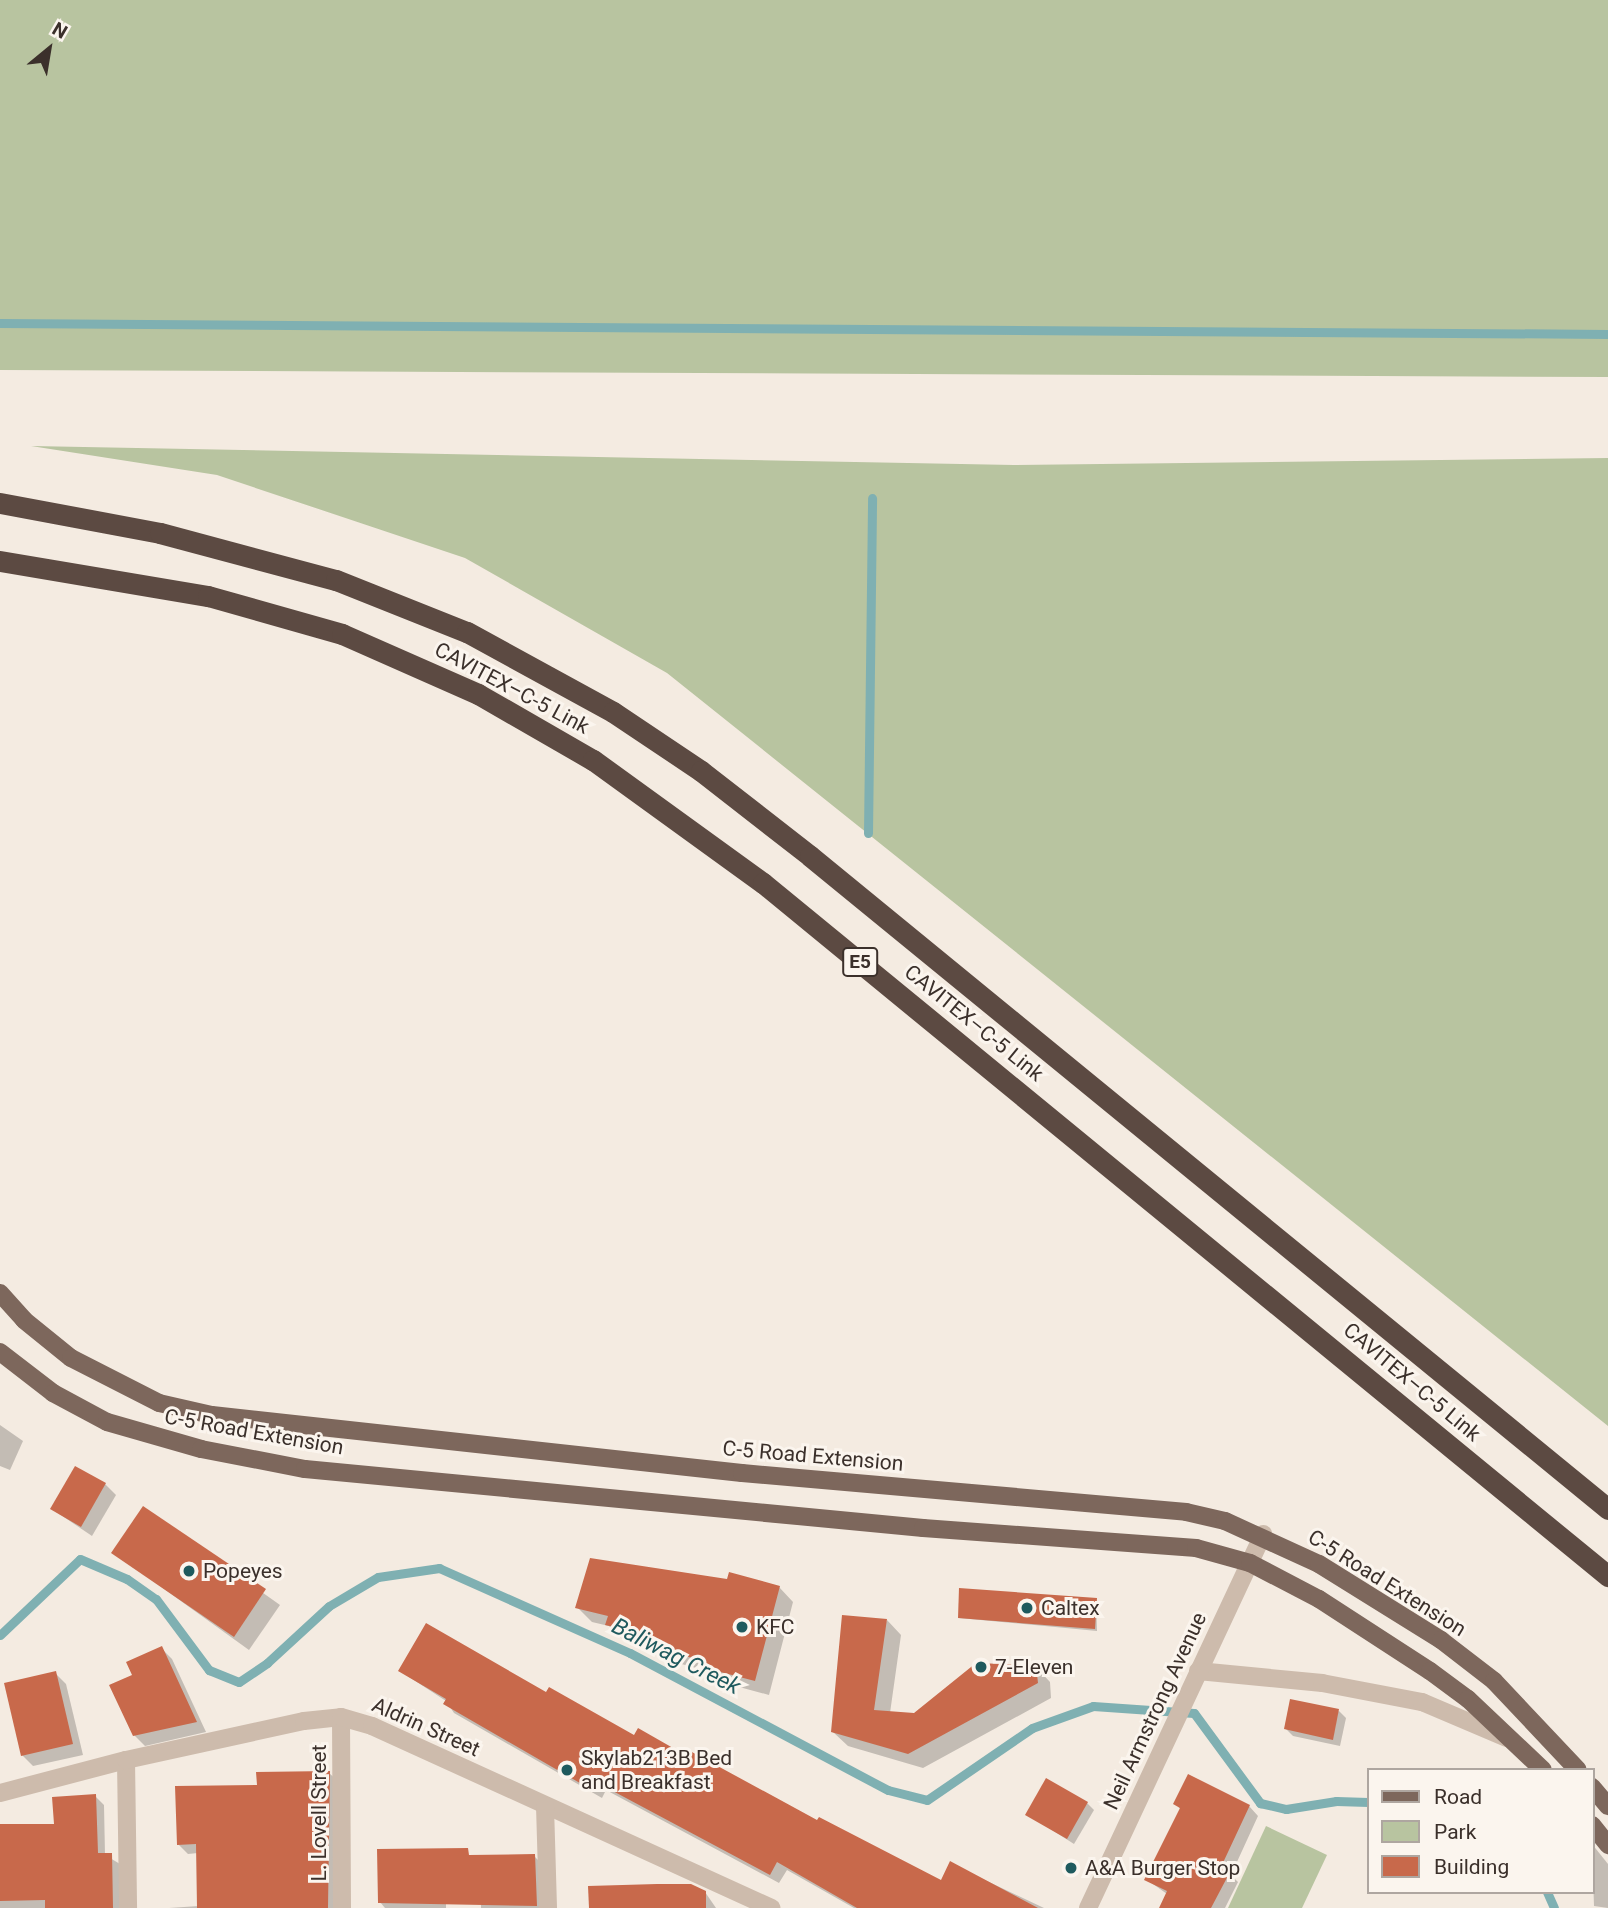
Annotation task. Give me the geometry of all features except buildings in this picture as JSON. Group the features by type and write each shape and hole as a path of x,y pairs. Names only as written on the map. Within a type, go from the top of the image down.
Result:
{"highway":[{"name":"CAVITEX–C-5 Link","path":"0,503 197,542 347,584 467,632 613,712 701,771 810,856 1608,1509"},
{"name":"CAVITEX–C-5 Link","path":"0,561 208,596 342,634 478,694 593,760 763,883 1608,1576"}],"main road":[{"name":"C-5 Road Extension","path":"0,1293 24,1320 71,1358 159,1403 212,1415 742,1473 1186,1512 1263,1534 1441,1640 1494,1681 1576,1768"},
{"name":"C-5 Road Extension","path":"0,1352 53,1393 107,1422 201,1449 305,1469 923,1528 1196,1548 1250,1563 1381,1637 1468,1699 1521,1746 1541,1768"},
{"path":"1594,1789 1608,1806"},
{"path":"1594,1828 1608,1845"}],"street":[{"name":"Neil Armstrong Avenue","path":"1088,1908 1263,1534"},
{"path":"1198,1671 1322,1683 1422,1702 1521,1746"},
{"name":"Aldrin Street","path":"0,1793 126,1760 304,1721 341,1717 372,1726 767,1907"},
{"name":"L. Lovell Street","path":"341,1717 342,1908"},
{"path":"126,1760 128,1908"},
{"path":"545,1806 548,1908"}],"green space":[{"path":"0,0 1608,0 1608,377 0,370"},
{"path":"31,446 1014,465 1608,458 1608,1426 667,673 465,558 217,475"},
{"path":"1266,1826 1327,1855 1302,1908 1228,1908"}],"waterway":[{"path":"0,323 1608,334"},
{"path":"868,833 872,498"},
{"name":"Baliwag Creek","path":"0,1635 80,1559 127,1579 156,1599 209,1670 239,1682 267,1663 329,1606 378,1577 439,1568 630,1653 888,1790 927,1800 1032,1728 1093,1706 1194,1713 1260,1803 1286,1809 1336,1801 1366,1802"},
{"name":"Baliwag Creek","path":"1548,1894 1554,1908"}],"place":[{"name":"Popeyes","path":"189,1571"},
{"name":"Caltex","path":"1027,1608"},
{"name":"KFC","path":"742,1627"},
{"name":"7-Eleven","path":"981,1667"},
{"name":"Skylab213B Bed and Breakfast","path":"567,1770"},
{"name":"A&A Burger Stop","path":"1071,1868"}]}
